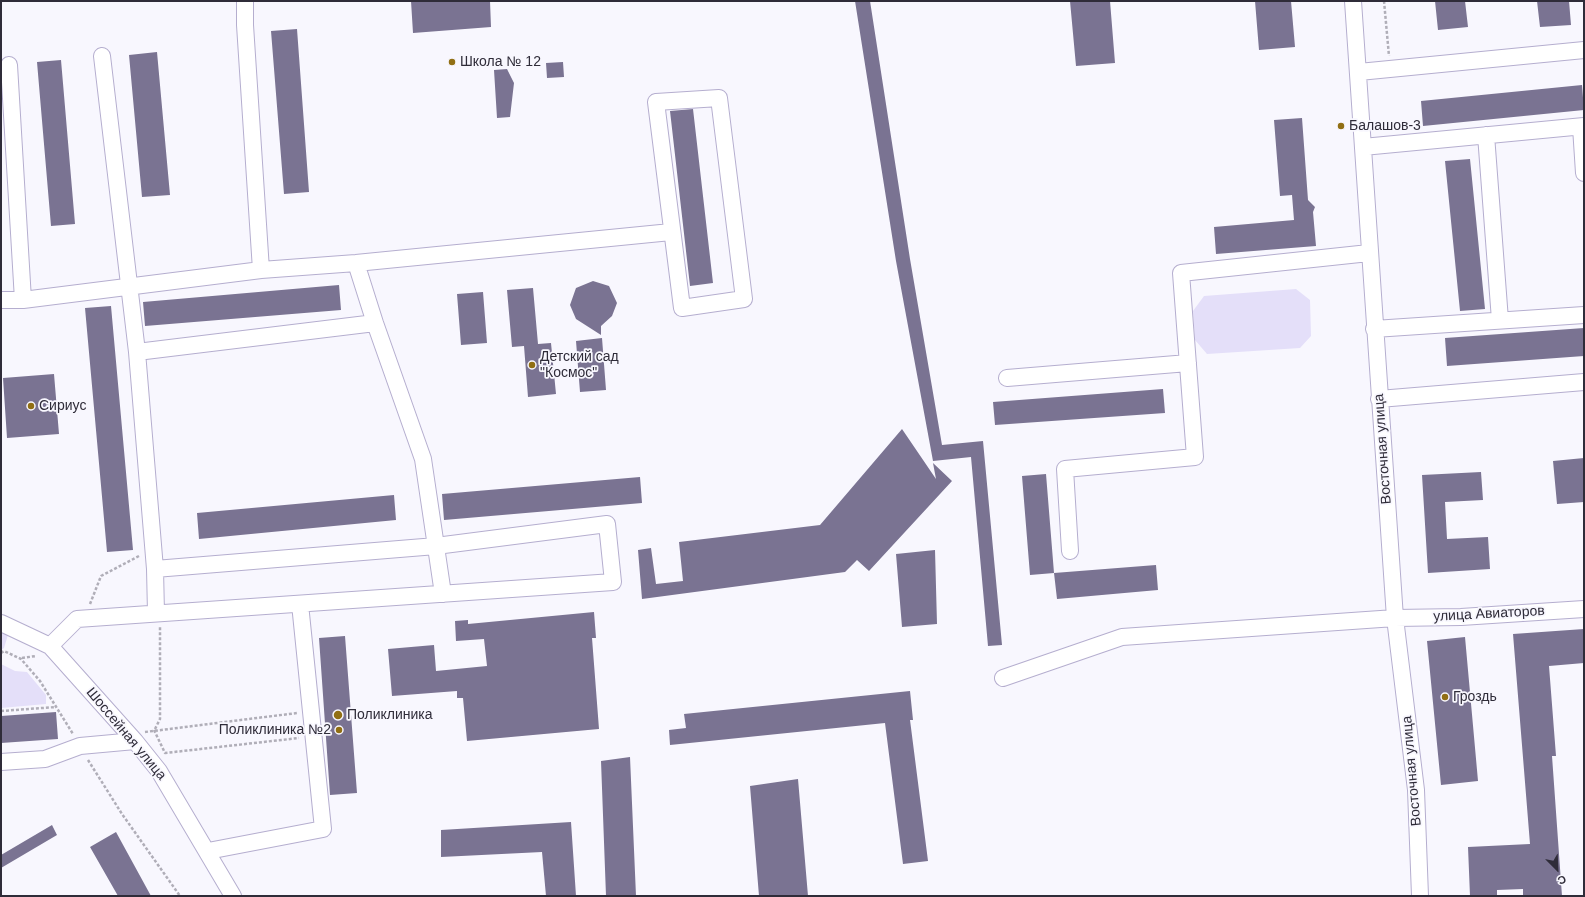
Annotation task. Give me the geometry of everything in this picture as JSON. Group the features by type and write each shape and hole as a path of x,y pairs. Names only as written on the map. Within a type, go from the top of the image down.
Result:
{"street":[{"path":"245,1 245,25 261,270"},
{"name":"Восточная улица","path":"1353,1 1359,72 1362,147 1374,329 1395,618 1416,790 1420,896"},
{"path":"1359,72 1584,50"},
{"path":"102,56 137,352 158,613"},
{"path":"9,66 23,300"},
{"path":"718,98 744,299 682,308 671,232 656,102 718,98"},
{"path":"1362,147 1582,126 1584,173"},
{"path":"1486,135 1500,320"},
{"path":"1,300 23,300 261,270 356,263 671,232"},
{"path":"1070,551 1065,469 1195,457 1181,273 1369,253"},
{"path":"356,263 375,323 423,459 443,594"},
{"path":"1374,329 1584,315"},
{"path":"137,352 375,323"},
{"path":"1007,378 1188,363"},
{"path":"1379,399 1584,382"},
{"path":"50,646 77,620 158,613 613,582 607,524 436,546 155,568"},
{"path":"208,851 324,829 300,604"},
{"name":"улица Авиаторов","path":"1003,678 1122,637 1395,618 1461,617 1584,609"},
{"name":"Шоссейная улица","path":"1,623 50,646 135,741 159,771 208,851 233,896"},
{"path":"1,762 45,759 80,746 135,741"}],"path":[{"path":"1384,1 1390,68"},
{"path":"77,620 88,610 101,576 153,549"},
{"path":"154,730 160,719 158,613"},
{"path":"1,653 4,651 21,659 40,681 57,706 122,814 180,896"},
{"path":"1,711 57,706"},
{"path":"154,730 311,711"},
{"path":"154,730 165,753 314,736"}],"shaded area":[{"path":"1296,289 1310,300 1311,336 1300,348 1207,354 1195,340 1193,311 1204,296"},
{"path":"1,631 8,635 4,648 1,650"},
{"path":"1,664 15,671 27,672 46,695 46,704 1,708"}],"building":[{"path":"411,1 490,1 491,27 413,33"},
{"path":"855,1 870,1 910,259 942,445 983,441 1002,645 988,646 971,457 933,461 896,261"},
{"path":"1070,1 1110,1 1115,63 1076,66"},
{"path":"1255,1 1291,1 1295,47 1259,50"},
{"path":"1435,1 1465,1 1468,27 1438,30"},
{"path":"1537,1 1569,1 1571,25 1540,27"},
{"path":"297,29 309,192 284,194 271,31"},
{"path":"157,52 170,195 142,197 129,55"},
{"path":"61,60 75,224 51,226 37,62"},
{"path":"563,62 564,77 547,78 546,63"},
{"path":"507,69 514,83 510,117 497,118 494,70"},
{"path":"1582,85 1584,110 1423,126 1421,101"},
{"path":"693,109 713,283 690,286 670,111"},
{"path":"1302,118 1308,200 1315,207 1313,212 1316,246 1216,254 1214,227 1294,220 1292,195 1280,196 1274,120"},
{"path":"1470,159 1485,309 1460,311 1445,161"},
{"path":"593,281 609,286 617,303 612,316 601,326 601,335 576,319 570,305 576,288"},
{"path":"339,285 341,310 145,326 143,302"},
{"path":"533,288 538,344 551,343 556,394 528,397 524,346 512,347 507,290"},
{"path":"483,292 487,343 461,345 457,294"},
{"path":"111,306 133,550 107,552 85,308"},
{"path":"1584,328 1584,356 1447,366 1445,338"},
{"path":"602,338 606,390 580,392 576,341"},
{"name":"Сириус","path":"54,374 59,434 7,438 3,378"},
{"path":"1163,389 1165,413 995,425 993,402"},
{"path":"902,429 936,479 933,463 952,481 869,571 857,560 845,572 642,599 638,550 651,548 656,584 683,581 679,542 820,525"},
{"path":"1584,458 1584,502 1557,504 1553,461"},
{"path":"1481,472 1483,500 1445,502 1447,539 1488,537 1490,569 1428,573 1422,475"},
{"path":"1046,474 1054,573 1030,575 1022,476"},
{"path":"640,477 642,503 444,520 442,494"},
{"path":"394,495 396,520 199,539 197,513"},
{"path":"935,550 937,624 902,627 896,554"},
{"path":"1156,565 1158,590 1057,599 1054,573"},
{"path":"594,612 596,638 592,638 599,729 467,741 463,698 457,698 457,691 392,696 388,649 434,645 436,671 487,666 484,639 456,641 455,621 468,620 468,624"},
{"path":"1584,629 1584,663 1549,666 1556,756 1552,756 1562,896 1523,896 1523,889 1497,890 1497,896 1470,896 1468,847 1530,844 1513,634"},
{"name":"Поликлиника","path":"345,636 357,793 330,795 319,638"},
{"path":"1465,637 1478,781 1441,785 1427,641"},
{"path":"910,691 913,720 910,720 928,861 903,864 885,723 670,745 669,730 686,728 684,714"},
{"path":"56,712 58,739 1,743 1,716"},
{"path":"630,757 636,896 606,896 601,761"},
{"path":"798,779 808,896 759,896 750,786"},
{"path":"571,822 576,896 546,896 542,852 441,857 441,830"},
{"path":"52,825 57,835 1,868 1,855"},
{"path":"116,832 151,896 118,896 90,847"}],"place":[{"name":"Школа № 12","path":"452,62"},
{"name":"Балашов-3","path":"1341,126"},
{"name":"Детский сад \"Космос\"","path":"532,365"},
{"name":"Сириус","path":"31,406"},
{"name":"Гроздь","path":"1445,697"},
{"name":"Поликлиника","path":"338,715"},
{"name":"Поликлиника №2","path":"339,730"}]}
